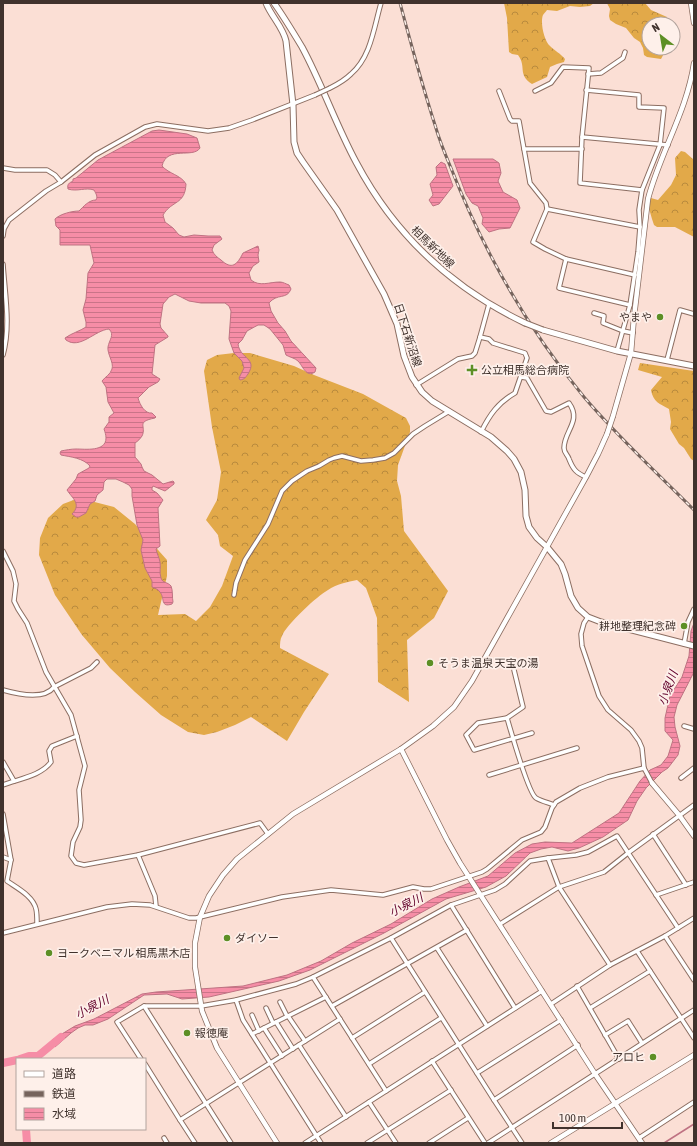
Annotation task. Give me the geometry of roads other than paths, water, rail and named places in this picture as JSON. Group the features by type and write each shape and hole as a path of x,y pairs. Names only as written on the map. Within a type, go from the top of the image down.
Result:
{"main road":[{"name":"日下石新沼線","path":"266,3 286,41 293,104 294,142 297,153 337,210 384,294 397,324 407,367 416,385 432,401 500,444 514,460 521,472 525,490 526,516 529,527 561,564 571,596 578,608 588,617 601,622 694,646"},
{"name":"相馬新地線","path":"274,3 302,47 356,162 381,204 407,237 450,277 503,312 543,330 617,351 694,366"}],"street":[{"path":"3,236 9,220 46,191 61,182 95,155 119,140 145,127 157,124 212,131 235,126 315,95 344,80 352,73 366,55 371,43 381,3"},
{"path":"691,3 694,22"},
{"path":"588,74 601,73 623,58 625,52"},
{"path":"277,1143 217,1048 204,1018 196,981 195,967 195,943 200,917 210,896 223,875 237,859 293,814 401,749 433,726 454,707 472,681 586,477 607,434 631,353 647,206 652,184 688,90 694,63"},
{"path":"535,91 551,83 563,67 589,68 582,137 580,183 642,190"},
{"path":"586,90 639,95 639,107 664,108 660,145 642,190 638,210 640,227 635,275 630,305 617,351"},
{"path":"499,91 510,119 512,121 519,121 530,183 546,203 547,209 533,242 566,259 635,275"},
{"path":"582,137 668,145"},
{"path":"524,149 582,149"},
{"path":"3,168 15,170 47,170 55,175 61,182"},
{"path":"547,209 640,227"},
{"path":"566,259 559,288 630,305"},
{"path":"3,264 7,329 6,345 3,356"},
{"path":"416,385 458,359 472,356 475,353 489,304"},
{"path":"667,360 680,310 694,314"},
{"path":"594,313 604,316 603,323 623,331 633,333"},
{"path":"480,336 489,339 493,343 525,353 527,358 515,393 505,399 493,411 481,432"},
{"path":"521,377 527,378 546,411 551,412 569,403 573,408 573,421 564,444 564,450 569,457 572,467 582,476 586,477"},
{"path":"234,595 238,577 245,560 268,524 282,491 292,482 307,471 334,458 342,456 360,461 385,458 394,453 413,434 448,412"},
{"path":"3,552 13,571 16,584 14,601 27,623 46,672 71,715 85,766 79,790 80,827 73,842 71,856 76,863 84,865 138,855 260,823 268,834"},
{"path":"686,644 688,622 694,609"},
{"path":"588,617 584,623 581,634 582,646 599,696 608,710 631,730 639,741 642,748 644,769 652,784 679,815 694,836"},
{"path":"3,690 35,696 51,691 54,687 91,668 97,662"},
{"path":"514,670 523,707 508,718 478,723 466,735 474,750 532,733"},
{"path":"508,718 532,793 536,798 554,805"},
{"path":"684,726 694,729"},
{"path":"3,785 40,772 48,767 51,762 50,751 52,746 77,736"},
{"path":"489,775 577,748"},
{"path":"401,749 447,840 469,876 550,1004 578,1045 595,1074 642,1143"},
{"path":"3,762 14,781"},
{"path":"681,778 694,768"},
{"path":"3,933 107,906 132,904 150,905 189,918 196,918 282,897 331,890 383,895 413,887 424,889 431,888 482,872 522,840 541,832 545,827 556,802 580,788 608,777 644,769"},
{"path":"500,924 559,886 604,872 653,834 694,805"},
{"path":"3,814 11,860 6,881 18,888 30,898 36,908 37,924"},
{"path":"653,834 686,885"},
{"path":"141,1058 117,1022 144,1006 236,1000 296,984 391,938 451,905 496,890 505,884 530,861 588,852 616,836 678,928"},
{"path":"138,855 155,896 156,906"},
{"path":"3,856 11,860"},
{"path":"548,858 559,886 610,965"},
{"path":"656,895 694,882"},
{"path":"451,905 515,1008"},
{"path":"550,1004 610,965 666,936 694,918"},
{"path":"332,1006 467,930"},
{"path":"666,936 694,980"},
{"path":"391,938 522,1143"},
{"path":"437,948 487,1026"},
{"path":"637,951 694,1038"},
{"path":"590,1008 650,971"},
{"path":"313,977 386,1091"},
{"path":"577,986 619,1059"},
{"path":"305,1143 542,991"},
{"path":"352,1038 425,992"},
{"path":"252,1034 326,997"},
{"path":"236,1000 244,1020 252,1034 321,1143"},
{"path":"280,1002 305,1041"},
{"path":"144,1006 232,1143"},
{"path":"266,1008 293,1049"},
{"path":"432,1061 468,1118 486,1143 694,1010"},
{"path":"252,1015 259,1030"},
{"path":"369,1064 441,1018"},
{"path":"180,1120 340,1019"},
{"path":"477,1073 561,1020"},
{"path":"605,1035 628,1021 642,1044"},
{"path":"264,1028 282,1056"},
{"path":"300,1045 346,1117"},
{"path":"494,1100 578,1045"},
{"path":"551,1143 694,1055"},
{"path":"146,1066 195,1143"},
{"path":"367,1143 451,1090"},
{"path":"369,1102 396,1143"},
{"path":"639,1138 694,1102"},
{"path":"429,1143 468,1118"},
{"path":"164,1138 167,1143"},
{"path":"559,1138 562,1143"}],"water":[{"path":"159,130 187,134 197,138 200,148 197,151 169,156 162,166 186,184 185,191 181,199 170,207 163,215 165,222 179,235 184,237 194,235 220,236 222,239 214,245 212,250 217,257 228,265 234,265 239,261 243,253 258,246 259,262 253,266 249,273 251,280 265,284 280,282 289,285 291,289 287,294 275,298 269,303 271,311 291,341 316,368 315,372 309,374 298,361 286,355 283,345 270,329 264,325 258,325 247,331 238,344 239,349 250,361 251,365 251,369 248,374 245,378 240,380 239,378 244,368 242,361 234,353 229,339 231,311 229,306 225,303 201,303 189,301 175,294 169,297 163,304 160,324 161,328 168,337 155,345 152,374 160,379 138,398 145,411 152,413 156,417 143,423 142,436 135,443 135,457 141,464 144,471 152,475 163,484 174,482 174,484 165,491 153,486 152,488 152,490 163,500 158,508 160,546 156,549 160,562 160,574 162,580 172,588 173,602 172,604 168,605 164,604 159,591 152,587 152,581 145,568 141,550 143,540 137,525 132,489 129,485 116,479 107,479 104,482 103,490 97,495 95,501 90,504 86,513 79,517 72,514 75,510 76,504 67,490 78,474 90,466 87,463 73,457 61,455 60,453 61,451 70,449 99,448 103,446 105,442 106,437 104,429 109,422 109,417 114,413 108,402 106,387 102,381 112,369 108,347 112,333 109,329 104,330 77,343 66,340 65,338 86,327 83,310 86,299 88,273 94,263 90,245 60,245 60,230 56,226 55,219 66,213 79,211 89,202 96,200 97,196 94,190 68,189 69,183 73,181 73,179 98,160 152,131"},
{"path":"453,159 493,159 499,163 501,173 498,181 503,192 517,200 520,208 510,228 489,232 482,224 483,218 478,206 472,203 466,194"},
{"path":"441,162 445,164 453,186 439,204 433,206 429,200 433,195 430,184 437,175 436,167"},
{"path":"694,623 694,672 677,705 674,717 680,746 678,755 668,768 646,788 637,801 628,820 603,837 579,848 568,851 552,847 530,853 506,876 486,887 446,899 384,933 310,970 279,981 209,997 182,999 167,994 144,995 108,1019 93,1025 85,1025 78,1028 55,1047 52,1040 75,1026 94,1019 142,994 243,986 287,975 321,961 352,943 391,924 432,899 488,876 515,853 532,844 545,842 572,843 619,813 640,781 650,770 661,765 668,756 673,740 665,731 665,718 670,696 682,677 689,656 691,631"}],"waterway":[{"name":"小泉川","path":"23,1058 38,1056 61,1037"},
{"name":"小泉川","path":"3,1063 16,1060"},
{"path":"664,1143 694,1124"},
{"path":"26,1130 27,1143"}],"railway":[{"path":"400,3 421,80 442,146 477,229 508,288 544,344 584,397 624,441 694,510"}],"place":[{"name":"やまや","path":"660,317"},
{"name":"公立相馬総合病院","path":"472,370"},
{"name":"耕地整理紀念碑","path":"684,626"},
{"name":"そうま温泉 天宝の湯","path":"430,663"},
{"name":"ダイソー","path":"227,938"},
{"name":"ヨークベニマル 相馬黒木店","path":"49,953"},
{"name":"報徳庵","path":"187,1033"},
{"name":"アロヒ","path":"653,1057"}]}
